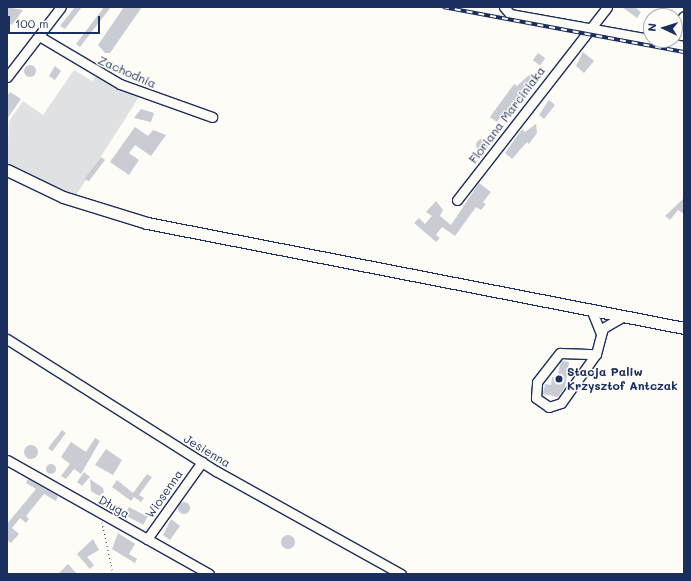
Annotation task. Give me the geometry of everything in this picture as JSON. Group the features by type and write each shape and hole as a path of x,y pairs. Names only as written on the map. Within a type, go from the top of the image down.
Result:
{"main road":[{"path":"7,170 63,197 126,218 684,328"}],"street":[{"path":"7,77 61,7"},
{"path":"497,7 504,7 510,14 643,38"},
{"name":"Floriana Marciniaka","path":"457,200 552,79 557,67 591,28 606,7"},
{"name":"Zachodnia","path":"39,36 120,84 212,116"},
{"path":"591,309 601,334"},
{"path":"596,354 560,353 537,382 536,398 549,407 561,403 596,354 601,334 606,325 624,316"},
{"name":"Jesienna","path":"7,339 202,462 401,574"},
{"name":"Długa","path":"7,460 209,574"},
{"name":"Wiosenna","path":"147,539 202,462"}],"path":[{"path":"102,514 113,574"}],"shaded area":[{"path":"74,70 92,81 97,75 139,97 75,197 7,164 9,121 23,101 43,115"}],"building":[{"path":"7,7 23,10 12,25 7,21"},
{"path":"75,7 82,7 65,29 60,26"},
{"path":"104,7 111,7 80,47 76,44"},
{"path":"124,7 142,7 110,53 105,53 98,45"},
{"path":"622,7 635,7 641,12 637,18"},
{"path":"583,52 594,61 584,73 576,66"},
{"path":"538,53 545,58 540,66 533,60"},
{"path":"28,65 32,65 36,71 32,77 28,77 24,73 24,69"},
{"path":"55,66 61,71 55,80 49,76"},
{"path":"529,75 537,80 507,119 502,115 497,122 490,117 514,84 517,86"},
{"path":"10,92 21,99 7,119 7,96"},
{"path":"549,100 555,105 544,119 539,115"},
{"path":"141,109 154,113 151,122 134,118"},
{"path":"536,124 537,133 529,144 527,142 512,159 505,153 522,129 525,132"},
{"path":"135,127 148,136 153,130 166,135 151,156 135,145 129,153 139,160 129,175 110,162"},
{"path":"484,139 487,140 487,150 480,151 477,150 476,143 477,140"},
{"path":"101,157 105,160 89,182 85,179"},
{"path":"479,183 491,192 483,202 486,204 481,210 476,207 455,236 442,227 436,235 440,238 436,242 414,223 419,218 425,224 432,216 426,212 436,201 443,210 440,216 451,225"},
{"path":"684,198 684,214 678,210 670,220 665,216"},
{"name":"Stacja Paliw Krzysztof Antczak","path":"561,361 569,362 565,387 558,397 543,394 545,384 551,385 552,377 557,378"},
{"path":"62,430 66,433 52,451 48,448"},
{"path":"95,438 100,441 81,474 74,469 66,479 61,476 70,464 61,457 71,442 86,452"},
{"path":"28,445 34,445 38,449 38,455 34,459 28,459 24,455 24,449"},
{"path":"106,449 122,460 113,475 95,465"},
{"path":"49,464 53,464 55,465 55,473 49,474 46,471 46,467"},
{"path":"84,472 90,477 82,486 77,482"},
{"path":"147,474 152,477 139,495 144,498 141,502 134,497 131,501 112,487 117,480 133,493"},
{"path":"28,479 58,496 56,501 44,494 26,516 29,519 26,523 20,518 12,528 19,534 11,543 7,540 7,524 36,489 26,483"},
{"path":"90,479 103,488 104,492 99,496 91,491"},
{"path":"184,502 188,504 190,508 188,512 184,514 180,512 178,508 180,504"},
{"path":"129,507 148,517 143,525 125,515"},
{"path":"171,519 180,526 170,540 163,535"},
{"path":"118,533 135,544 129,554 137,559 135,563 112,549"},
{"path":"288,535 293,537 295,542 293,547 288,549 283,547 281,542 283,537"},
{"path":"93,539 99,550 87,557 94,565 90,569 77,554"},
{"path":"68,564 77,574 58,574"}],"railway":[{"path":"443,7 684,52"}],"place":[{"name":"Stacja Paliw Krzysztof Antczak","path":"559,379"}]}
